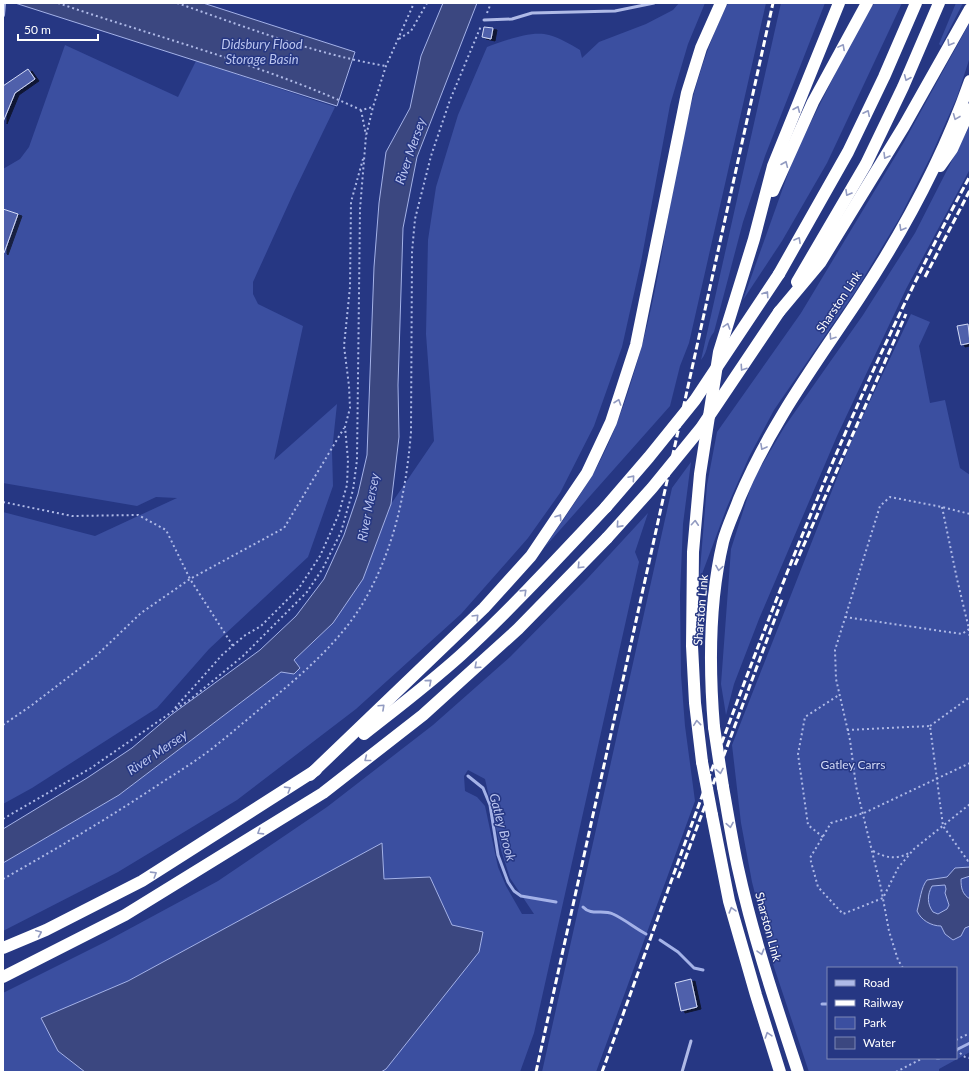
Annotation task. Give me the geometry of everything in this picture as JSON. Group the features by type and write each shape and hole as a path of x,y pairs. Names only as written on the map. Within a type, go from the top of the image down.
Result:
{"highway":[{"path":"310,775 484,608 531,556 586,473 611,422 636,345 687,94 701,48 721,3"},
{"path":"754,239 773,166 839,3"},
{"path":"754,239 813,102 867,3"},
{"path":"3,948 46,930 142,881 310,775 412,697 461,654 556,561 606,507 695,400 779,274 848,152 884,77 916,3"},
{"path":"3,977 125,915 323,793 423,715 441,699 518,629 607,538 652,488 701,428 779,312 866,164 903,87 939,3"},
{"path":"779,312 820,263 900,132 970,9"},
{"path":"921,193 949,134 970,81"},
{"path":"921,193 952,149 970,109"},
{"name":"Sharston Link","path":"798,1072 772,991 747,905 738,867 723,787 714,727 710,679 713,611 723,542 734,511 760,451 777,421 882,263 921,193"},
{"name":"Sharston Link","path":"754,239 719,352 697,499 693,552 692,646 695,703 702,762 729,901 780,1072"}],"street":[{"path":"3,15 4,3"}],"lane":[{"path":"484,20 512,19 532,13 615,10 654,3"},
{"path":"682,1072 691,1041"}],"path":[{"path":"58,3 255,68 329,95 362,110 373,107"},
{"path":"177,3 290,42 352,60 386,66"},
{"path":"3,819 90,768 173,711 243,656 307,592 323,568 340,532 353,490 357,460 360,209 366,136 373,107 386,66 414,3"},
{"path":"398,39 410,31 427,3"},
{"path":"3,879 68,842 140,797 218,744 300,675 336,640 362,605 374,584 388,551 403,499 411,432 412,252 415,220 431,156 450,100 491,3"},
{"path":"362,110 366,136"},
{"path":"3,725 32,705 96,656 141,613 190,579 284,528 344,427 350,408 344,346 350,287 352,202 365,153"},
{"path":"173,711 222,655 261,626 299,588 320,556 338,516 346,485 348,460 344,427"},
{"path":"902,967 898,960 889,931 873,851 856,786 847,730 836,679 835,650 880,506 890,498 942,507 970,514"},
{"path":"3,502 72,516 138,516 166,530 190,579 233,646"},
{"path":"942,507 957,579 970,629 970,640"},
{"path":"845,617 962,634 970,629"},
{"path":"822,837 808,825 798,754 805,717 839,695"},
{"path":"847,730 930,726 970,696"},
{"path":"930,726 943,826 968,861 970,859"},
{"path":"911,852 898,868 883,898 844,914 818,887 810,858 831,823 864,813 938,780 970,763"},
{"path":"873,851 889,858 902,857 911,852 970,804"},
{"path":"957,1040 970,1033"},
{"path":"957,1051 970,1058"},
{"path":"896,1072 921,1059"}],"green space":[{"path":"679,3 705,3 688,44 670,105 641,262 622,347 594,426 560,493 528,538 461,614 356,709 237,800 118,872 3,931 3,863 119,795 281,672 333,623 363,579 391,504 434,441 426,334 428,240 436,187 458,115 487,47 526,35 542,34 549,35 569,43 580,50 582,58 599,42 646,24 673,10"},
{"path":"728,3 766,3 689,343 680,366 670,406 544,548 597,467 624,404 648,321 658,275 674,182 695,91 709,46"},
{"path":"781,3 825,3 765,156 743,222 714,332 711,335 704,357 701,360"},
{"path":"874,3 902,3 827,163 782,241 743,300 795,154 849,46"},
{"path":"956,3 963,3 941,46 939,44"},
{"path":"970,22 970,57 957,97 931,156 899,219 855,292 774,410 749,457 727,507 699,582 707,485 717,432 801,313 904,142"},
{"path":"65,45 178,97 196,61 335,107 253,282 253,294 258,304 303,326 274,460 337,404 332,451 333,486 308,557 209,649 157,708 32,788 3,804 3,512 95,536 177,498 156,497 137,506 3,483 3,169 20,159 29,147"},
{"path":"970,125 970,169 906,289 837,436 759,619 734,684 726,715 721,684 731,549 753,480 785,426 863,315 915,233"},
{"name":"Gatley Carrs","path":"911,314 930,322 919,346 930,403 945,400 960,468 970,475 970,1052 939,1069 939,1072 809,1072 773,964 752,882 741,823 732,745 853,437"},
{"path":"691,462 683,524 680,595 681,675 685,726 695,801 596,1072 542,1072 672,488"},
{"path":"648,513 635,552 639,562 534,1033 520,1072 3,1072 3,993 105,942 218,881 327,807 433,725 510,657 587,579","holes":["468,770 485,779 501,850 510,878 534,914 522,914 506,886 498,867 485,806 477,797 465,791 464,776"]}],"water":[{"name":"Didsbury Flood Storage Basin","path":"15,3 203,3 355,52 337,106"},
{"name":"River Mersey","path":"443,3 477,3 417,157 403,228 398,385 399,437 391,504 363,579 333,623 294,660 300,668 294,674 281,672 119,795 3,863 3,829 87,778 132,748 171,715 260,650 296,616 324,579 344,535 358,494 367,455 374,267 379,203 386,152 410,108 421,56"},
{"path":"382,843 384,879 430,877 452,925 483,932 479,952 386,1069 381,1072 85,1072 58,1051 41,1018 128,981"},
{"path":"970,867 970,876 961,879 961,885 965,895 970,899 970,926 965,928 961,936 953,940 945,934 941,926 927,922 917,911 922,890 927,880 947,877 955,868","holes":["945,885 945,893 949,905 947,909 938,914 933,912 928,899 932,886"]}],"building":[{"path":"484,27 493,28 491,39 482,37"},
{"path":"28,69 35,79 15,93 3,122 3,86"},
{"path":"3,209 18,214 4,253 3,252"},
{"path":"968,324 970,343 961,345 957,326"},
{"path":"691,979 697,1007 681,1011 675,983"}],"waterway":[{"name":"Gatley Brook","path":"468,776 483,788 490,805 498,855 508,882 514,891 521,896 556,902"},
{"name":"Gatley Brook","path":"583,907 586,910 593,912 613,914 646,934"},
{"path":"660,940 678,952 694,968 703,970"},
{"path":"822,1004 827,1004"},
{"path":"957,1050 970,1043"}],"railway":[{"path":"536,1072 773,3"},
{"path":"602,1072 726,730 815,505 863,394 914,284 970,176"},
{"path":"925,277 970,190"},
{"path":"795,565 906,314"},
{"path":"678,878 783,597"}]}
